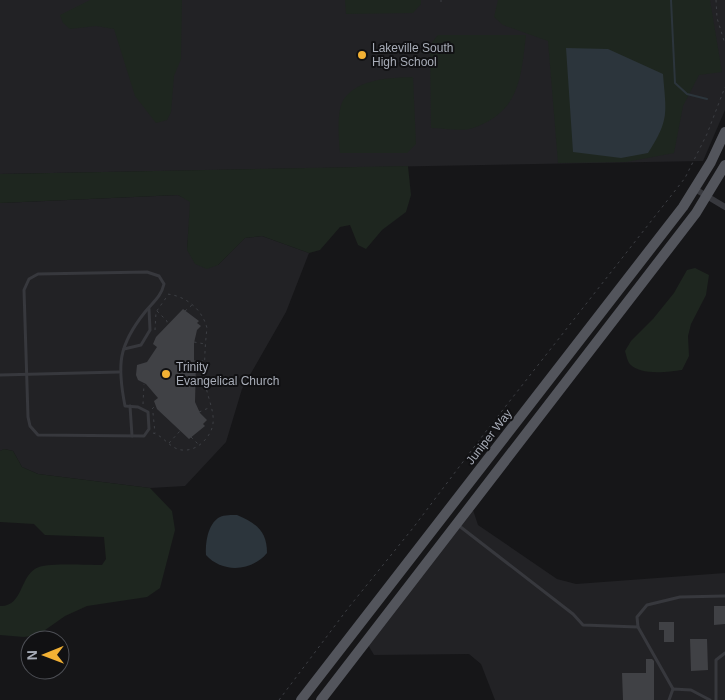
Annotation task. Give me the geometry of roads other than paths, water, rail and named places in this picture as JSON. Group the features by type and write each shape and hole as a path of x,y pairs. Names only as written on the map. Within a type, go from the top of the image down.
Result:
{"main road":[{"name":"Juniper Way","path":"301,700 695,189 725,132"},
{"path":"321,700 708,197 725,165"}],"street":[{"path":"695,189 725,207"}],"lane":[{"path":"147,272 159,276 164,284 162,294 149,308 128,338 119,372 125,406 148,412 149,430 144,436 38,435 30,426 28,417 24,290 30,279 38,274 147,272"},
{"path":"124,349 141,345 150,330 149,308"},
{"path":"0,375 119,372"},
{"path":"130,406 132,436"},
{"path":"456,524 573,614 583,625 638,627"},
{"path":"670,700 673,689 638,627 637,617 647,605 680,597 725,596"},
{"path":"716,700 716,660 725,653"},
{"path":"673,689 691,690 710,700"}],"waterway":[{"path":"671,0 675,83 687,94 707,99"}],"place":[{"name":"Lakeville South High School","path":"362,55"},
{"name":"Trinity Evangelical Church","path":"166,374"}]}
